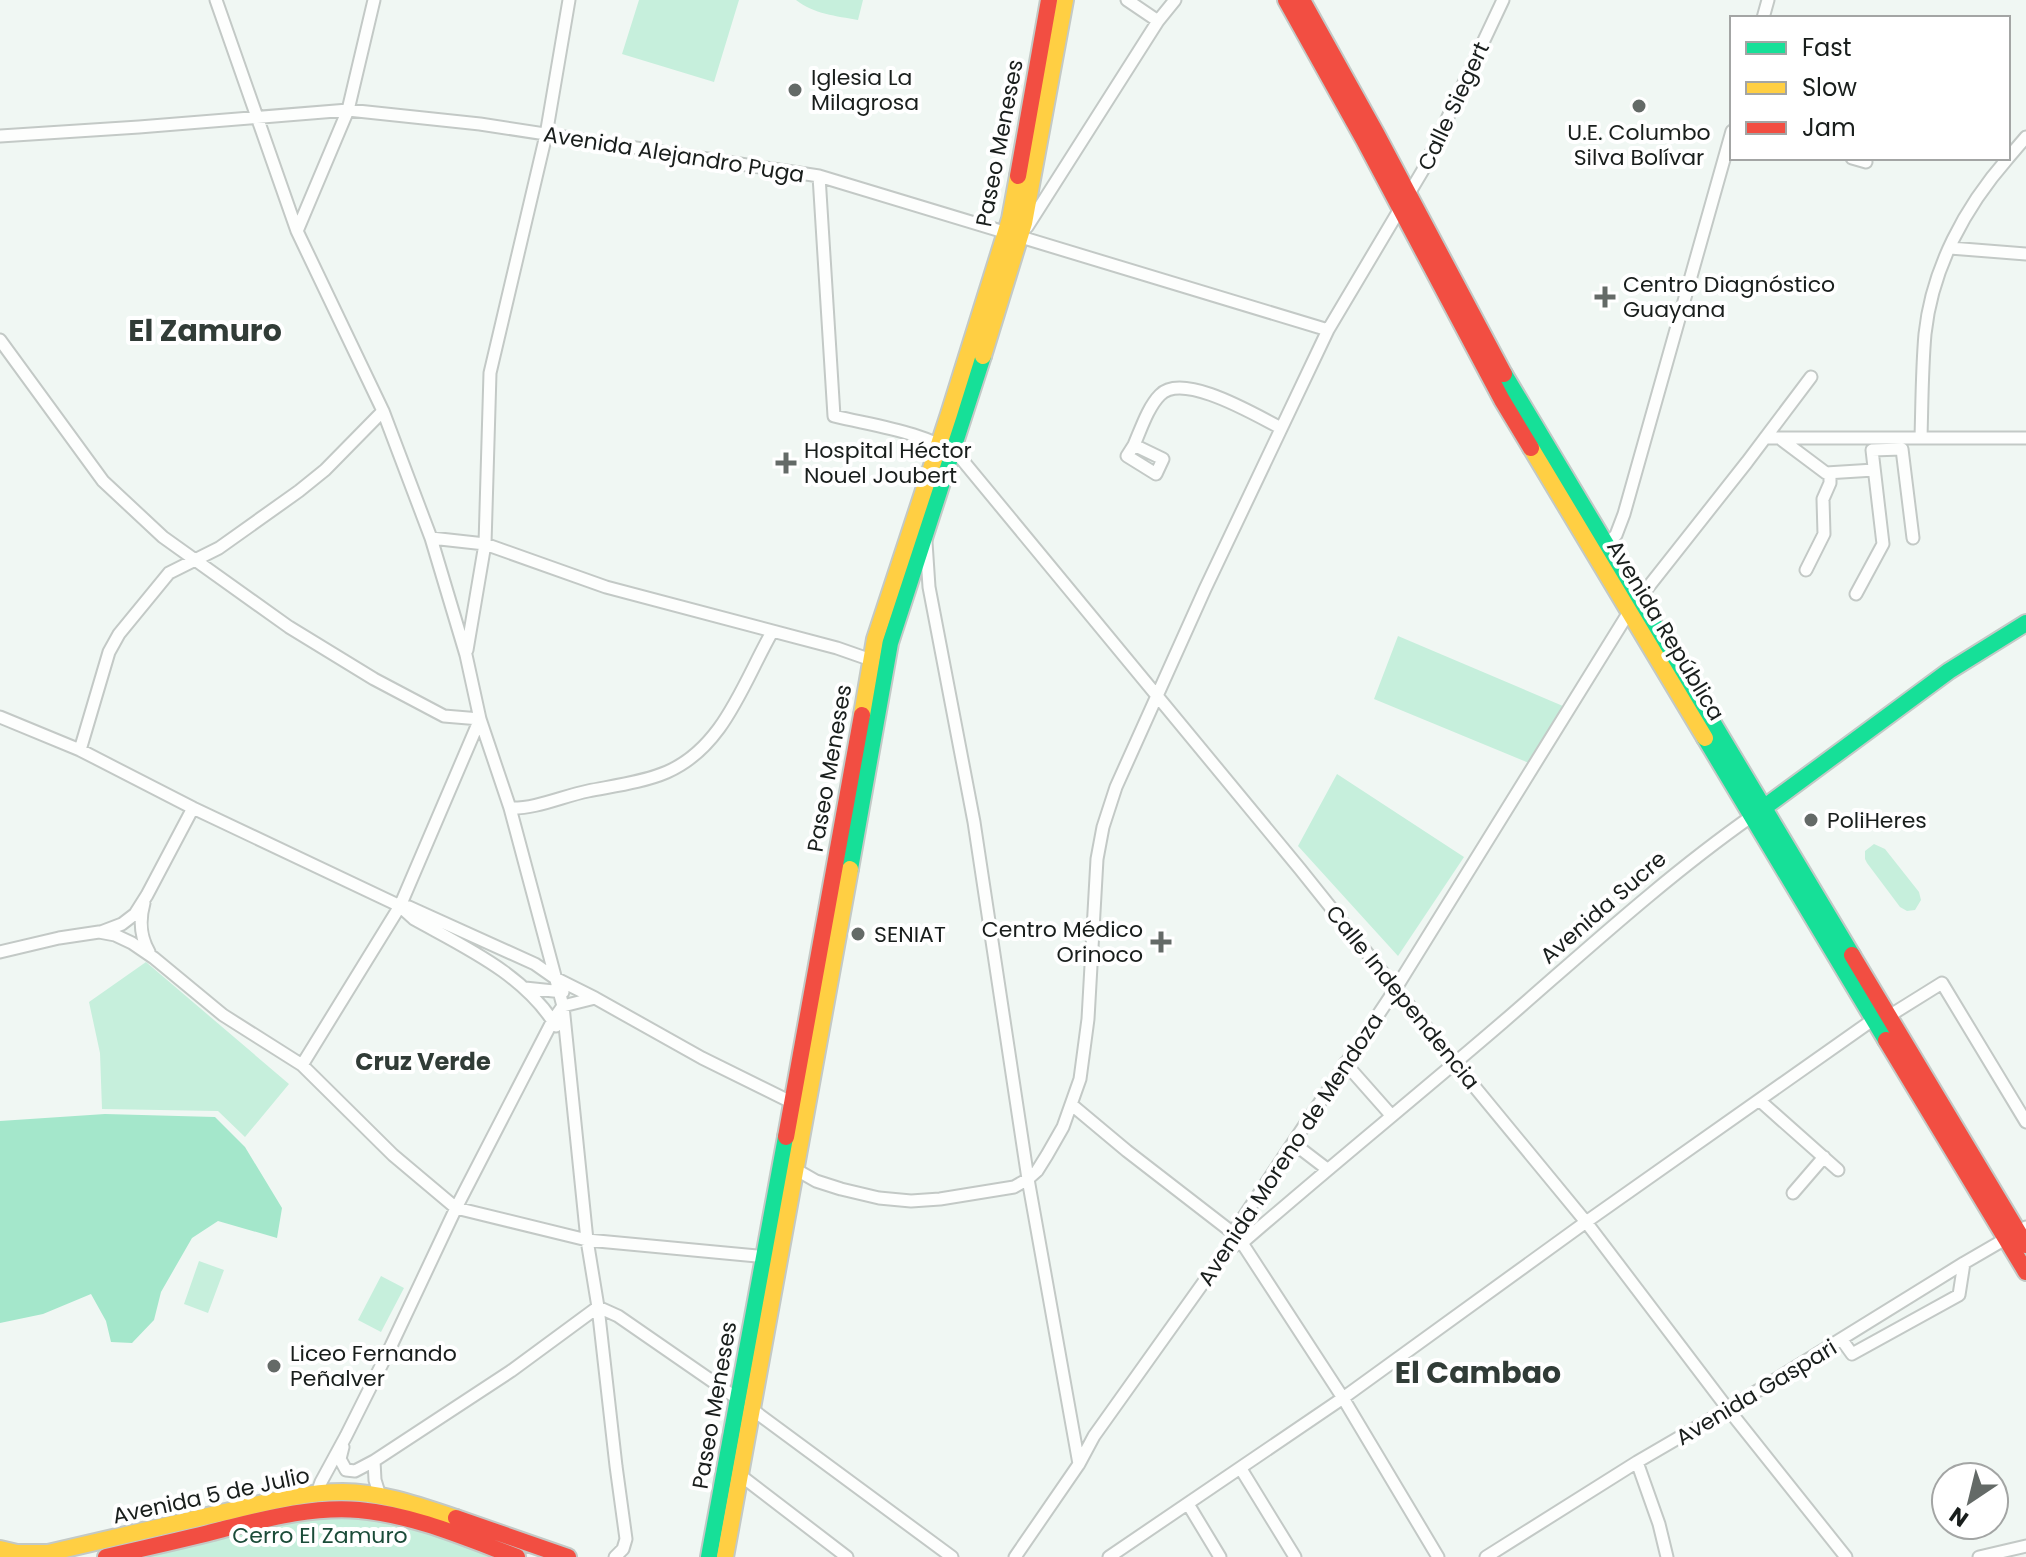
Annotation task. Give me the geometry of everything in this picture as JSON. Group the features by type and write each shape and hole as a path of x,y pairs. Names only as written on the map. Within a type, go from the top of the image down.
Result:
{"street":[{"path":"216,0 297,231 383,411 431,538 466,655 480,719 510,808 563,1006 587,1240 626,1539 623,1549 615,1557"},
{"path":"297,231 348,110 374,0"},
{"path":"466,655 485,544 490,373 546,135 569,0"},
{"name":"Paseo Meneses","path":"1013,235 1014,199 1049,0"},
{"name":"Paseo Meneses","path":"725,1557 814,1073 878,662 882,613 946,447 1013,235 1029,202 1065,0"},
{"path":"1127,0 1158,21"},
{"path":"1013,235 1175,0"},
{"name":"Avenida República","path":"1286,0 1514,393 1600,550 1881,1017 2019,1236 2026,1272"},
{"name":"Avenida República","path":"1302,0 1405,203"},
{"name":"Calle Siegert","path":"1028,1179 1037,1171 1063,1127 1080,1079 1088,1019 1097,859 1116,787 1205,589 1328,330 1405,203 1453,110 1503,0"},
{"name":"Avenida Alejandro Puga","path":"0,136 348,110 480,124 819,176 1328,330"},
{"path":"1600,550 1616,535 1624,514 1730,138"},
{"path":"1859,160 1866,162"},
{"path":"1921,438 1926,331 1936,283 1950,248 1979,195 2006,160"},
{"path":"819,176 834,416 914,435 946,447"},
{"path":"1950,248 2026,254"},
{"path":"0,340 103,481 163,537 289,627 374,679 444,716 480,719"},
{"name":"Avenida Moreno de Mendoza","path":"1015,1557 1079,1464 1094,1436 1238,1238 1293,1143 1396,988 1634,606 1811,377"},
{"path":"1134,445 1153,405 1162,392 1173,387 1205,392 1281,428"},
{"path":"80,750 109,652 119,634 169,573 219,548 299,491 325,470 383,411"},
{"path":"1765,438 2026,438"},
{"path":"1781,439 1826,473 1874,470"},
{"name":"Paseo Meneses","path":"709,1557 762,1259 878,662 897,618 925,533 946,447"},
{"name":"Calle Independencia","path":"946,447 968,466 1586,1222 1728,1409 1846,1557"},
{"path":"1856,594 1883,544 1872,450 1902,449 1913,538"},
{"path":"1806,570 1824,534 1823,499 1830,483 1830,473"},
{"path":"925,533 929,587 974,822 1028,1179 1079,1464"},
{"path":"431,538 485,544 606,587 837,648 878,662"},
{"name":"Avenida Sucre","path":"1238,1238 1455,1063 1680,869 1949,671 2026,623"},
{"path":"510,808 521,808 664,773 690,760 714,737 772,632"},
{"path":"0,717 80,750 193,808 400,906 414,919 498,967 524,988 542,1005 567,1044"},
{"path":"302,1065 400,906 480,719"},
{"path":"0,952 99,932 122,924 135,914 147,895 193,808"},
{"path":"147,895 141,913 141,931 151,956"},
{"path":"400,906 409,907 535,964 555,978 792,1105"},
{"path":"99,932 132,943 223,1015 302,1065 393,1155 456,1208 587,1240 757,1256 762,1259"},
{"path":"524,988 541,980 535,964"},
{"path":"1109,1557 1343,1398 1759,1100 1881,1017 1942,983 2026,1122"},
{"path":"524,988 595,998"},
{"path":"317,1493 456,1208 553,1020 563,1006 595,998"},
{"path":"539,1046 556,1037 567,1044"},
{"path":"1345,1063 1391,1115"},
{"path":"1759,1100 1838,1170"},
{"path":"1072,1105 1238,1238 1343,1398 1438,1557"},
{"path":"1293,1143 1327,1169"},
{"path":"1793,1193 1824,1157"},
{"path":"795,1169 816,1181 841,1189 879,1198 911,1201 993,1192 1014,1187 1028,1179"},
{"name":"Avenida Gaspari","path":"1486,1557 1964,1263 2019,1236"},
{"path":"1842,1340 1852,1354 1959,1295 1964,1263"},
{"path":"598,1307 618,1316 738,1399 952,1557"},
{"path":"346,1436 340,1459 346,1470 355,1471 511,1371 598,1307"},
{"path":"374,1461 380,1496"},
{"path":"1637,1462 1667,1557"},
{"path":"1241,1469 1295,1557"},
{"path":"740,1475 847,1557"},
{"name":"Avenida 5 de Julio","path":"0,1549 17,1553 48,1553 277,1500 317,1493 361,1493 434,1510 568,1557"},
{"path":"1188,1504 1220,1557"},
{"name":"Avenida 5 de Julio","path":"109,1557 304,1512 345,1509 376,1512 417,1522 517,1557"},
{"path":"1979,1557 2026,1546"}],"green space":[{"path":"639,0 739,0 714,82 622,54"},
{"path":"796,0 863,0 858,20 833,16"},
{"path":"1398,636 1570,709 1534,765 1374,699"},
{"path":"1337,774 1464,857 1398,956 1298,846"},
{"path":"1874,844 1885,849 1919,892 1921,900 1915,910 1907,911 1900,907 1867,863 1865,851"},
{"path":"146,962 289,1084 245,1137 218,1111 102,1109 100,1053 89,1002"},
{"path":"105,1114 215,1117 245,1147 282,1208 277,1238 218,1221 192,1238 161,1292 154,1320 132,1343 111,1342 106,1321 91,1294 43,1314 0,1323 0,1121"},
{"path":"199,1261 224,1270 208,1313 184,1304"},
{"path":"381,1276 404,1288 381,1332 358,1320"},
{"name":"Cerro El Zamuro","path":"366,1514 508,1557 132,1557 243,1524"}],"traffic: fast":[{"path":"850,869 890,643 983,356"},
{"path":"1504,374 1852,955"},
{"path":"1754,815 1949,671 2026,623"},
{"path":"1705,738 1886,1040"},
{"path":"709,1557 786,1137"}],"traffic: slow":[{"path":"983,356 1024,223 1065,0"},
{"path":"862,715 875,639 1010,219 1018,176"},
{"path":"1531,448 1705,738"},
{"path":"725,1557 850,869"},
{"path":"0,1549 17,1553 48,1553 311,1494 343,1492 386,1497 456,1518"}],"traffic: jam":[{"path":"1018,176 1049,0"},
{"path":"1286,0 1502,400 1531,448"},
{"path":"1302,0 1504,374"},
{"path":"786,1137 862,715"},
{"path":"1852,955 2026,1245"},
{"path":"1886,1040 2026,1272"},
{"path":"106,1557 271,1518 341,1509 420,1522 517,1557"},
{"path":"456,1518 568,1557"}],"place":[{"name":"Iglesia La Milagrosa","path":"795,90"},
{"name":"U.E. Columbo Silva Bolívar","path":"1639,106"},
{"name":"Centro Diagnóstico Guayana","path":"1605,297"},
{"name":"Hospital Héctor Nouel Joubert","path":"786,463"},
{"name":"PoliHeres","path":"1811,820"},
{"name":"SENIAT","path":"858,934"},
{"name":"Centro Médico Orinoco","path":"1161,942"},
{"name":"Liceo Fernando Peñalver","path":"274,1366"}],"district":[{"name":"El Zamuro","path":"205,331"},
{"name":"Cruz Verde","path":"423,1062"},
{"name":"El Cambao","path":"1478,1373"}]}
